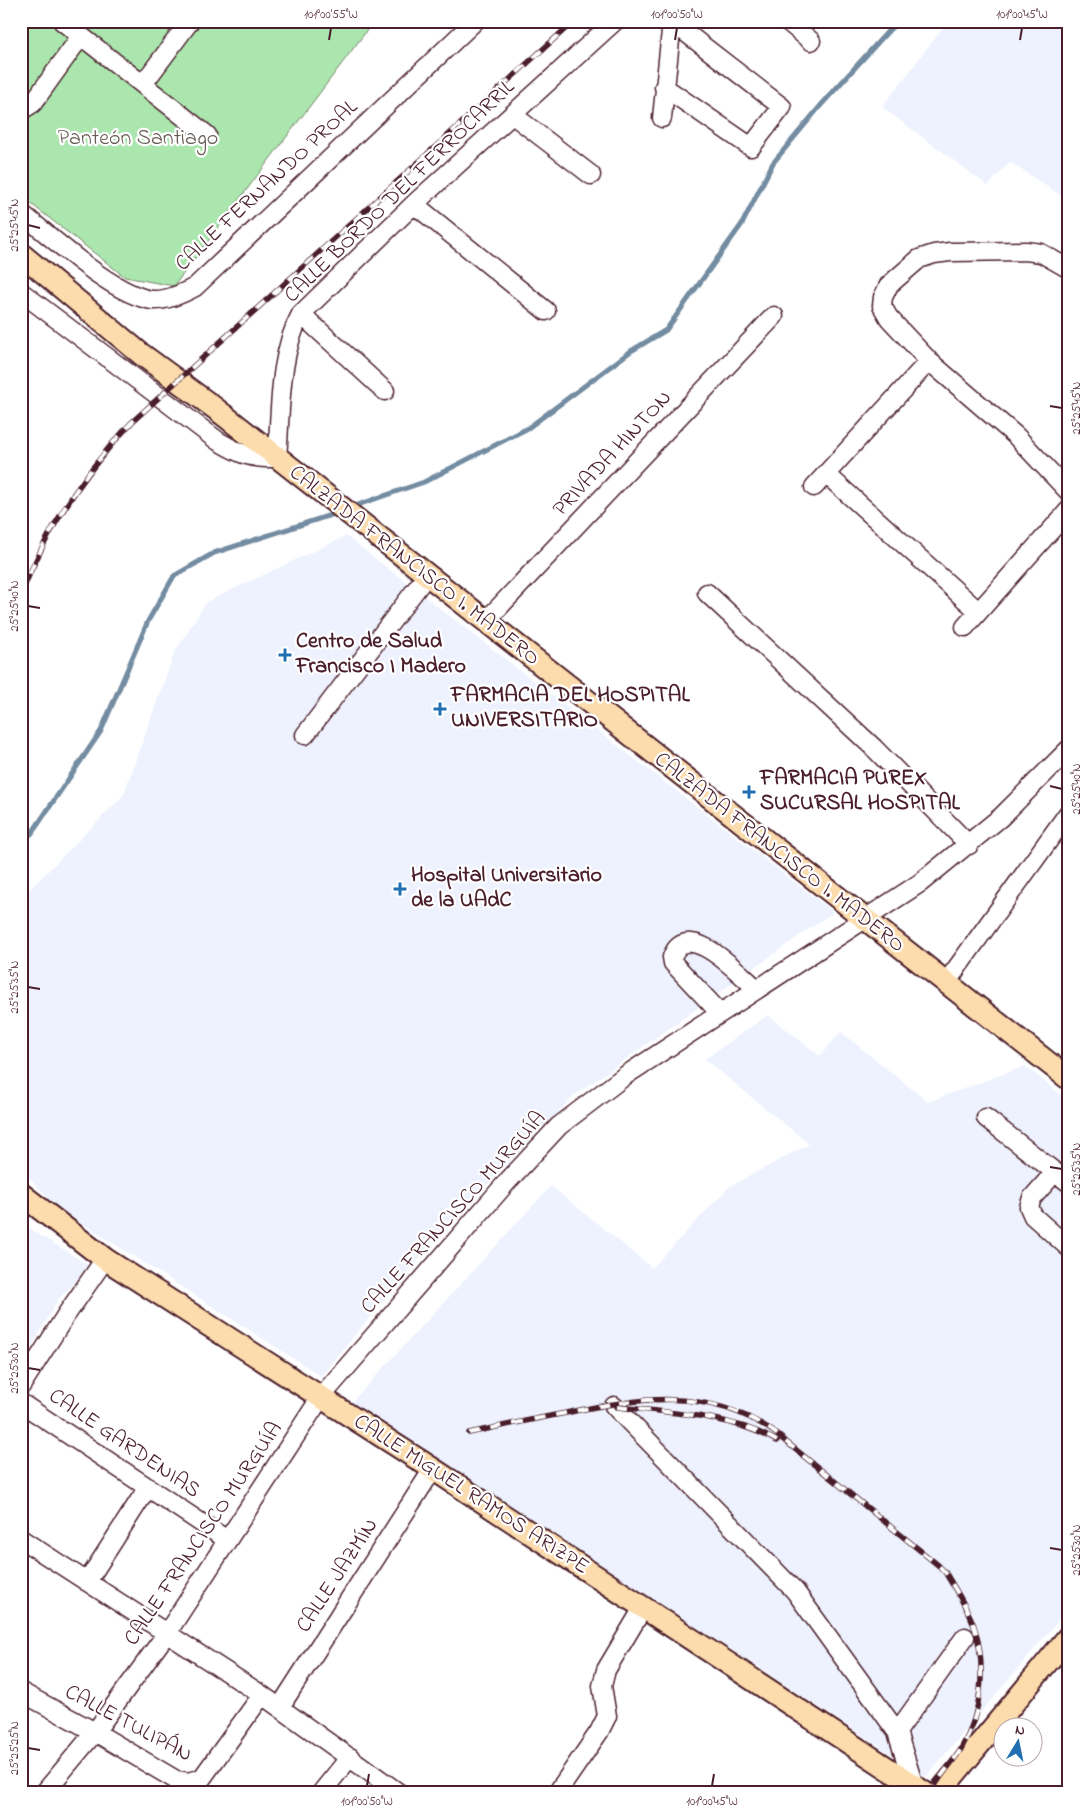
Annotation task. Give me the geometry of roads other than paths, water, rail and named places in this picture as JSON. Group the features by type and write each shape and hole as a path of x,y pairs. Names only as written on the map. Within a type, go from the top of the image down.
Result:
{"main road":[{"name":"CALZADA FRANCISCO I. MADERO","path":"21,254 141,354 216,409 864,921 1069,1079"},
{"name":"CALLE MIGUEL RAMOS ARIZPE","path":"21,1194 105,1259 433,1469 919,1789"},
{"path":"939,1793 1069,1636"}],"street":[{"path":"62,21 207,135"},
{"path":"142,84 190,21"},
{"name":"CALLE FERNANDO PROAL","path":"21,213 112,285 152,300 176,296 196,287 475,21"},
{"name":"CALLE BORDO DEL FERROCARRIL","path":"277,458 286,353 291,331 301,314 414,204 615,21"},
{"path":"787,21 811,41"},
{"path":"664,87 751,147 782,108 672,22"},
{"path":"662,118 672,22"},
{"path":"21,107 25,108 33,103 81,36"},
{"path":"513,115 591,175"},
{"path":"414,204 546,311"},
{"path":"1069,269 1041,253 1026,251 934,254 919,259 889,285 883,297 882,306 889,318 929,361 1016,436 1069,492"},
{"path":"21,292 218,441 242,456 259,459 277,458"},
{"path":"301,314 384,391"},
{"name":"PRIVADA HINTON","path":"485,622 774,316"},
{"path":"929,361 820,481 978,611"},
{"path":"965,626 1069,510"},
{"path":"305,735 427,575"},
{"path":"707,593 874,748 969,845"},
{"name":"CALLE FRANCISCO MURGUÍA","path":"44,1793 95,1732 167,1633 321,1397 506,1183 559,1126 626,1075 920,883 1002,817 1069,749"},
{"path":"946,984 1069,812"},
{"path":"720,1013 673,963 674,950 680,945 688,942 705,946 757,989"},
{"path":"986,1118 1062,1177 1032,1198 1029,1207 1033,1216 1069,1248"},
{"path":"21,1386 105,1259"},
{"name":"CALLE GARDENIAS","path":"21,1403 227,1540"},
{"path":"614,1406 795,1591 897,1732 919,1789"},
{"name":"CALLE JAZMÍN","path":"280,1707 433,1469"},
{"path":"88,1582 148,1487"},
{"path":"21,1539 280,1707 399,1793"},
{"path":"557,1793 599,1732 607,1716 602,1686 606,1670 643,1608"},
{"path":"897,1732 965,1637"},
{"name":"CALLE TULIPÁN","path":"21,1692 95,1732 176,1780 188,1782 202,1778 262,1695"},
{"path":"321,1793 350,1757"}],"waterway":[{"path":"352,507 424,482 528,428 631,351 666,330 742,224 773,163 822,104 890,29 900,21"},
{"path":"21,842 32,833 101,731 148,621 174,576 214,553 337,513"}],"railway":[{"path":"21,594 31,570 68,502 98,461 132,422 574,21"},
{"path":"469,1433 593,1407 647,1400 699,1402 725,1408 750,1418 774,1432 938,1565 945,1572 961,1598 971,1619 978,1641 980,1657 981,1673 978,1705 974,1720 961,1749 931,1793"},
{"path":"617,1407 679,1413 719,1420 739,1425 777,1441"}],"place":[{"name":"Centro de Salud Francisco I Madero","path":"285,655"},
{"name":"FARMACIA DEL HOSPITAL UNIVERSITARIO","path":"440,709"},
{"name":"FARMACIA PUREX SUCURSAL HOSPITAL","path":"749,792"},
{"name":"Hospital Universitario de la UAdC","path":"400,889"}],"park label":[{"name":"Panteón Santiago","path":"138,139"}]}
